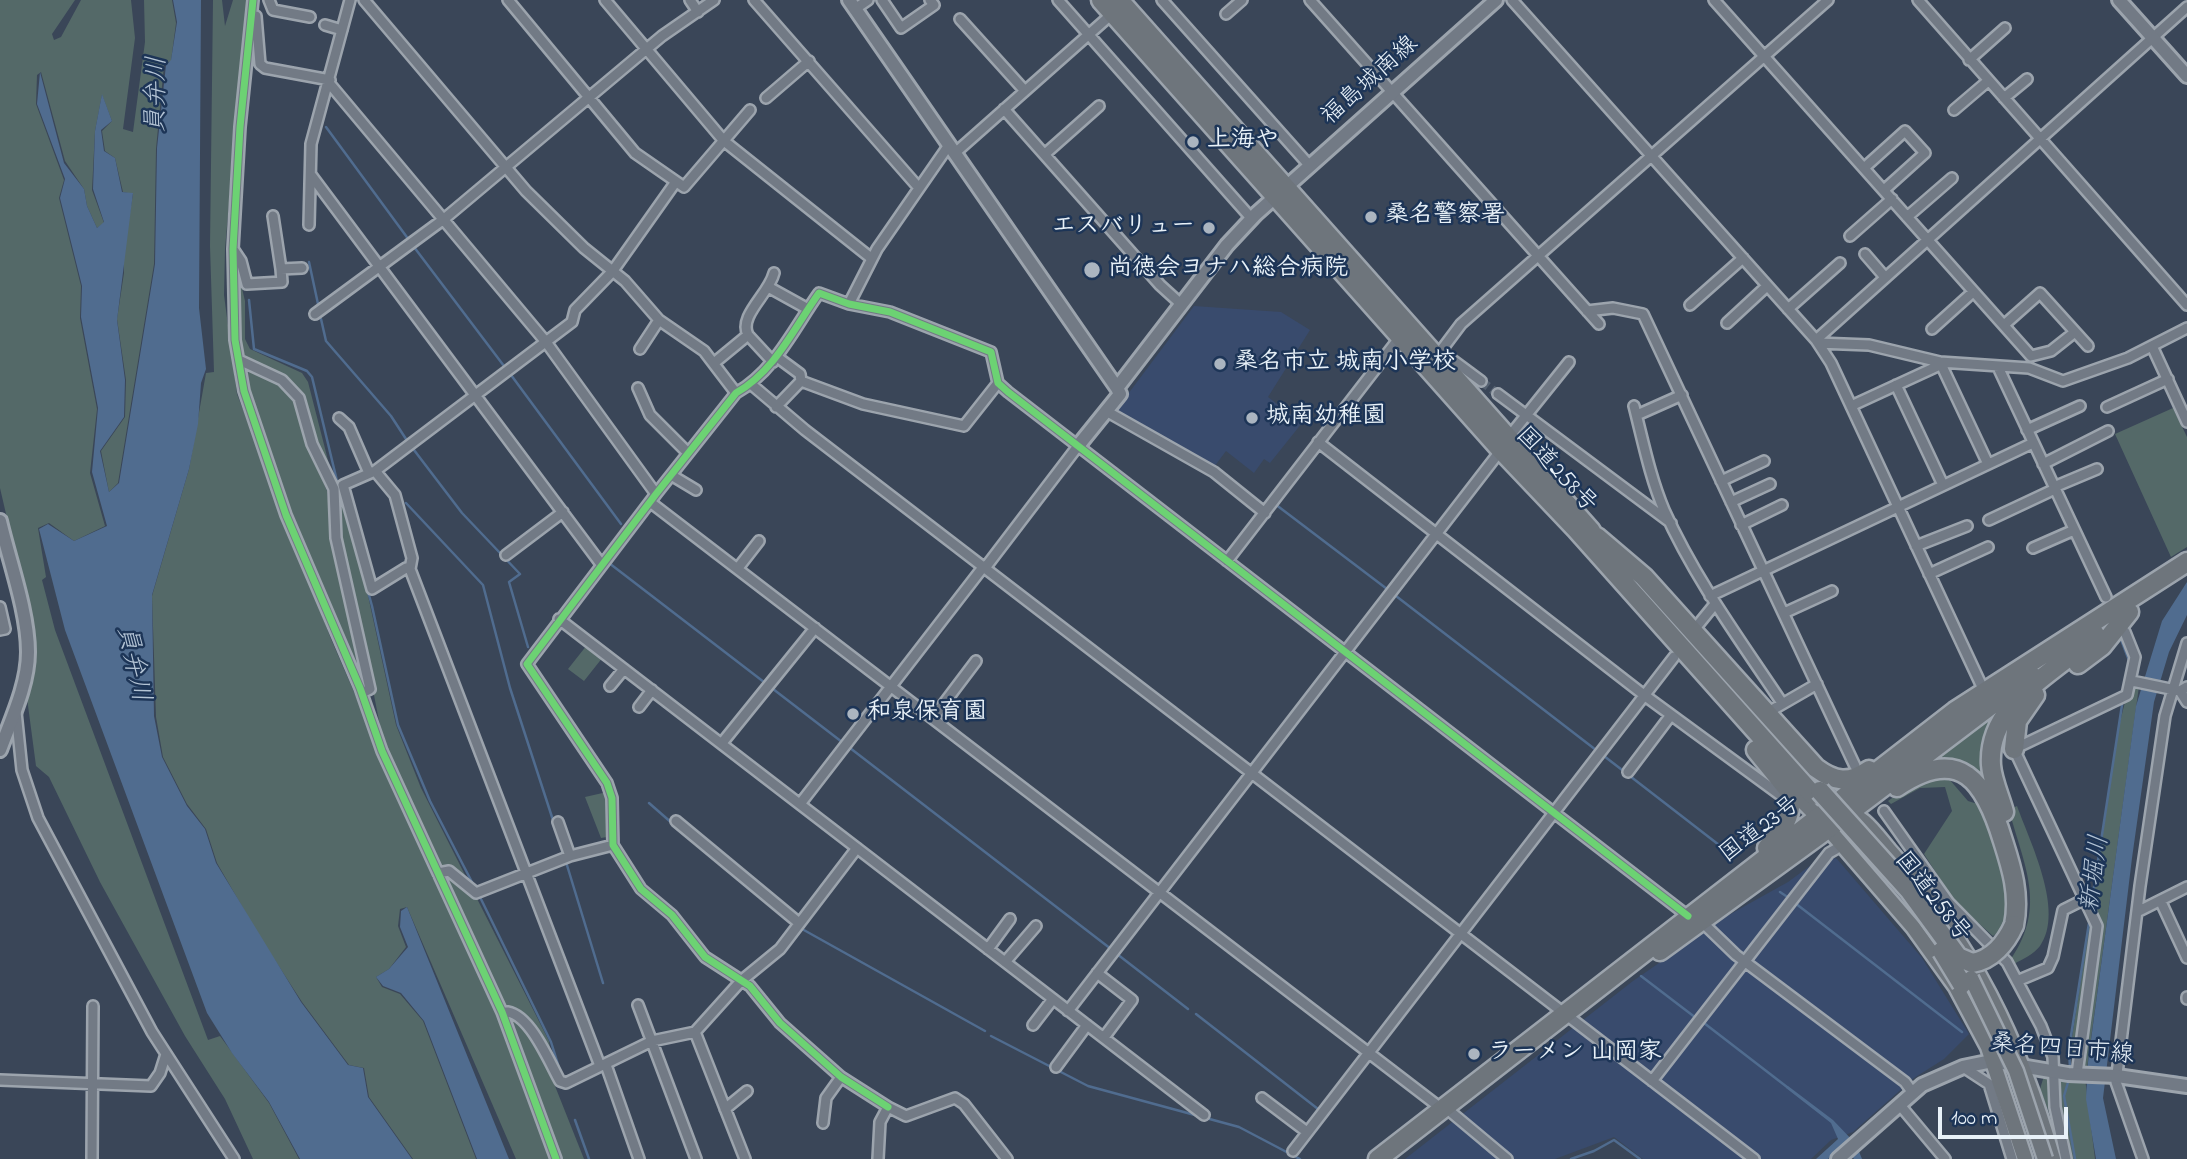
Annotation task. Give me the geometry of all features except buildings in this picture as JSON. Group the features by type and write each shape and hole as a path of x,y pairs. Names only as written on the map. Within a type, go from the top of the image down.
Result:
{"highway":[{"name":"国道258号","path":"1117,3 1281,190 1401,335 1597,537 1817,794 1967,981"},
{"name":"国道258号","path":"1281,190 1437,356 1565,521 1909,890 1958,957"},
{"path":"1565,521 1640,619 1745,732 1791,796 1789,816 1780,834 1730,885"},
{"path":"1597,537 1644,577 1765,714 1816,768 1834,779 1850,781 1955,711"},
{"name":"国道23号","path":"1853,817 2003,695 2077,643 2129,612 2183,571"},
{"name":"国道23号","path":"1377,1159 1447,1111 1688,924 1730,885 1829,831 1861,786 1955,711 2183,571"},
{"path":"2014,748 2017,721 2028,701 2102,646 2129,612"},
{"path":"1967,981 2005,956 2027,903 1991,766 1993,739 1999,723 2018,699 2080,650 2095,634"},
{"path":"1688,924 1707,922 1761,892 1829,831 1901,785 1922,774 1952,769 1975,781 1986,793 2012,871 2019,924 2004,943 1984,959 1972,963 1958,957"},
{"name":"国道23号","path":"1395,1159 1447,1111"}],"main road":[{"name":"福島城南線","path":"1106,411 1120,394 1117,388 1227,245 1281,190 1496,0"},
{"path":"2119,0 2187,76"},
{"path":"852,4 1117,388"},
{"path":"1078,446 1106,411"},
{"path":"0,521 26,630 28,653 16,707 0,750"},
{"path":"1861,786 1852,799 1853,817 1909,896 1945,971 1988,1047 2025,1159"},
{"path":"1791,796 1829,831 1913,927 1945,971"},
{"path":"1853,817 1903,865 1983,978 2024,1068 2053,1159"},
{"path":"1958,957 2003,1064 2035,1159"},
{"path":"1967,981 2016,1072 2045,1159"},
{"name":"桑名四日市線","path":"1842,1156 1931,1079 1963,1067 1992,1061 2054,1072 2117,1076 2187,1086"}],"street":[{"path":"254,0 260,64 265,68 329,81 546,342 653,498 815,628 1507,1159"},
{"path":"254,0 240,127 233,249 235,340 244,391 286,515 362,693 382,751 502,1012 556,1159"},
{"path":"269,0 273,10 310,17"},
{"path":"309,225 312,144 350,0"},
{"path":"364,0 504,168 550,216 630,286 659,320 695,343 736,393"},
{"path":"509,0 635,153 675,183 684,187 750,110"},
{"path":"606,0 724,141 872,258"},
{"path":"690,0 698,12"},
{"path":"315,314 444,219 647,50 715,0"},
{"path":"754,0 919,188"},
{"path":"852,4 868,0"},
{"path":"881,0 901,28 933,5 930,0"},
{"path":"1058,0 1252,219"},
{"path":"1161,0 1309,165"},
{"path":"1226,15 1242,0"},
{"path":"1310,0 1599,324"},
{"path":"1512,0 1817,342 1899,506 1984,691"},
{"path":"1714,0 2031,356"},
{"path":"1481,381 1450,358 1437,356 1461,324 1539,258 1828,0"},
{"path":"1923,2 1969,60 2187,305"},
{"path":"849,304 872,258 919,188 952,149 1025,91 1088,34 1117,3"},
{"path":"1817,342 1884,276 2187,7"},
{"path":"960,19 1025,91"},
{"path":"325,25 342,30"},
{"path":"1969,60 2005,28"},
{"path":"766,98 808,61"},
{"path":"2004,98 2027,79"},
{"path":"1954,110 1988,81"},
{"path":"1045,154 1099,106"},
{"path":"1004,109 1160,285 1182,305"},
{"path":"1864,168 1905,131 1925,153 1884,190"},
{"path":"311,175 601,564"},
{"path":"1907,217 1952,178"},
{"path":"334,489 372,472 476,397 572,321 575,310 612,272 675,183"},
{"path":"1850,236 1892,199"},
{"path":"233,249 241,261 247,284 282,282 274,216"},
{"path":"1865,254 1884,276"},
{"path":"1690,305 1743,258"},
{"path":"1788,309 1840,263"},
{"path":"281,269 302,268"},
{"path":"774,272 770,288 748,313 745,330 775,359 800,373 801,382"},
{"path":"1727,323 1767,286"},
{"path":"770,288 808,309"},
{"path":"1932,328 1973,292"},
{"path":"1007,1159 961,1101 955,1098 906,1116 841,1077 780,1023 755,992 705,957 672,915 633,879 613,845 612,798 607,783 528,669 531,654 736,393 752,385 775,359 819,293 849,304 890,312 991,352 998,383 1554,813 1688,924"},
{"path":"2004,326 2040,293 2088,346"},
{"path":"1587,311 1613,308 1643,314 1855,766"},
{"path":"640,349 659,320"},
{"path":"1817,342 1876,346 1940,364 2029,368 2063,381 2152,346 2187,328"},
{"path":"2031,356 2051,351 2075,332"},
{"path":"714,363 748,335"},
{"path":"1227,561 1401,335"},
{"path":"2152,346 2187,421"},
{"path":"2029,368 2031,356"},
{"path":"239,360 290,386 299,398 313,444 334,489 336,538 370,689 362,693"},
{"path":"1068,1011 1569,362"},
{"path":"1851,406 1940,364"},
{"path":"1940,364 1988,464"},
{"path":"1998,367 2106,597"},
{"path":"2107,407 2168,379"},
{"path":"801,382 863,404 964,426 998,383"},
{"path":"776,407 801,382"},
{"path":"752,385 776,407 1754,1159"},
{"path":"1896,385 1943,485"},
{"path":"638,388 650,415 688,453"},
{"path":"1498,394 1671,523"},
{"path":"1682,395 1635,411 1652,476 1671,523 1713,600 1782,703"},
{"path":"2027,430 2080,406"},
{"path":"1106,411 1214,472 1265,513"},
{"path":"339,418 349,427 372,472 396,495 412,558 410,569 526,874 639,1159"},
{"path":"2043,464 2108,431"},
{"path":"1318,442 1644,695 1791,796"},
{"path":"1693,631 1713,600 1763,571 2033,443"},
{"path":"800,804 1078,446"},
{"path":"1721,481 1764,461"},
{"path":"1989,520 2097,469"},
{"path":"671,475 696,490"},
{"path":"1731,502 1770,484"},
{"path":"343,485 372,589 406,568 410,569"},
{"path":"1741,525 1782,505"},
{"path":"506,555 562,512"},
{"path":"1916,546 1967,526"},
{"path":"2033,548 2074,530"},
{"path":"738,568 759,541"},
{"path":"1929,574 1988,547"},
{"path":"1784,613 1832,591"},
{"path":"0,607 5,629 0,630"},
{"path":"559,619 1205,1115"},
{"path":"722,743 815,628"},
{"path":"2073,1074 2097,926 2014,748 2127,695 2135,682 2135,657 2126,632"},
{"path":"2143,1159 2117,1076 2165,716 2177,688 2187,643"},
{"path":"1293,1151 1674,657"},
{"path":"933,718 976,661"},
{"path":"610,686 624,668"},
{"path":"2135,682 2177,688 2187,702"},
{"path":"1765,714 1817,684"},
{"path":"639,707 652,690"},
{"path":"16,707 22,770 38,818 71,884 166,1054 234,1159"},
{"path":"1628,772 1671,715"},
{"path":"1884,811 1949,903 1994,945 2017,981 2051,1046 2055,1107 2066,1159"},
{"path":"676,821 799,923"},
{"path":"558,822 570,856"},
{"path":"1652,1081 1829,853 1829,831"},
{"path":"438,873 449,871 478,892 570,856 613,845"},
{"path":"502,1012 508,1011 523,1019 560,1081 566,1083 579,1079 652,1041 695,1032 741,981 780,949 857,848"},
{"path":"1903,865 1915,854"},
{"path":"2137,912 2187,887"},
{"path":"2017,981 2048,968 2063,910 2083,900"},
{"path":"2161,902 2187,958"},
{"path":"988,948 1010,919"},
{"path":"1707,922 1746,961 1905,1082 1913,1093"},
{"path":"1005,962 1036,926"},
{"path":"1097,973 1132,1000 1105,1036"},
{"path":"1033,1025 1053,999"},
{"path":"638,1005 696,1159"},
{"path":"92,1159 93,1006"},
{"path":"1056,1067 1087,1025"},
{"path":"695,1032 745,1159"},
{"path":"0,1080 92,1081 151,1086 160,1073 166,1054"},
{"path":"1963,1067 1989,1084 2012,1159"},
{"path":"823,1123 826,1098 841,1077"},
{"path":"725,1109 747,1091"},
{"path":"1262,1098 1307,1132"},
{"path":"1899,1104 1945,1159"},
{"path":"878,1159 880,1122 888,1107"}],"shaded area":[{"name":"桑名市立 城南小学校","path":"1194,306 1281,312 1310,330 1268,397 1302,423 1270,463 1264,459 1254,473 1226,451 1214,467 1116,410"},
{"path":"1826,854 1837,859 1922,958 1969,1034 1944,1059 1914,1078 1853,1132 1831,1140 1811,1159 1643,1159 1614,1137 1555,1159 1405,1159 1633,981 1727,916 1788,882"}],"green space":[{"path":"0,0 75,0 52,34 54,40 61,37 81,0 131,0 135,38 123,129 133,132 145,42 144,0 172,0 176,23 171,61 164,65 156,149 154,264 118,483 109,492 101,451 125,417 126,380 117,319 133,194 123,192 115,158 105,151 102,131 112,121 102,95 95,131 92,190 104,223 97,228 87,206 84,189 65,161 41,72 37,75 36,104 64,180 59,198 81,286 80,318 97,409 90,473 105,526 74,541 49,523 38,528 46,577 42,580 55,630 208,1040 220,1036 269,1103 299,1159 253,1159 225,1099 185,1036 100,882 49,777 36,766 27,698 32,657 26,600 0,488"},
{"path":"213,0 222,0 225,26 233,0 247,0 225,249 224,295 237,394 331,639 440,891 446,887 382,736 356,603 341,549 335,499 338,490 367,591 396,725 421,788 549,1041 555,1086 584,1159 516,1159 407,907 400,909 398,926 406,947 389,969 376,977 382,987 400,994 423,1021 476,1159 413,1159 369,1097 364,1068 349,1065 302,1002 258,934 217,863 206,829 187,804 163,757 156,717 152,596 189,469 206,373 214,372 210,246"},
{"path":"235,259 245,301 245,339 250,349 302,373 308,382 331,472 315,446 299,390 282,376 242,357"},
{"path":"253,371 291,392 308,446 327,491 333,541 368,688 363,691 291,516 247,390 245,373"},
{"path":"2173,408 2187,437 2187,547 2171,557 2115,434"},
{"path":"587,645 603,657 584,681 568,669"},
{"path":"2133,685 2139,686 2087,1068 2073,1067 2071,1044 2119,726"},
{"path":"2003,704 1989,725 1983,745 1983,767 1990,791 1923,764"},
{"path":"1936,778 1949,779 1968,801 1984,806 2009,891 2005,927 1993,936 1955,902 1924,854 1952,811 1945,787 1920,788 1891,804 1888,801 1913,783"},
{"path":"607,792 607,837 601,838 585,797"},
{"path":"2017,806 2043,876 2049,914 2047,931 2040,946 2014,964 2011,959 2022,940 2030,903 2026,868 2009,810"},
{"path":"2044,1076 2085,1078 2095,1159 2061,1159 2050,1115 2040,1089"}],"water":[{"name":"員弁川","path":"173,0 201,0 199,308 206,369 201,383 198,424 189,469 152,595 154,716 162,757 187,806 205,829 216,863 301,1002 348,1065 363,1068 368,1097 412,1159 300,1159 269,1102 232,1053 207,1013 65,630 39,529 48,524 74,541 107,526 92,472 98,408 81,317 82,286 60,198 65,179 37,104 40,72 64,163 84,189 87,206 97,228 104,222 93,189 95,131 102,94 112,121 101,130 104,151 115,158 122,192 133,193 117,320 125,380 124,417 100,451 109,492 119,483 155,264 157,148 166,65 171,60 177,22"},
{"path":"2187,582 2187,615 2169,652 2154,702 2132,858 2103,1098 2116,1159 2096,1159 2086,1099 2088,1062 2136,706 2162,621"},
{"path":"407,907 509,1159 477,1159 424,1021 401,993 383,986 376,977 389,969 408,947 400,927 401,911"},
{"path":"1788,1086 1833,1120 1856,1144 1862,1159 1854,1159 1843,1145 1828,1159 1816,1159 1838,1139 1831,1123 1786,1088"}],"waterway":[{"path":"326,127 409,240"},
{"path":"414,247 507,370"},
{"path":"309,262 318,304"},
{"path":"249,300 254,349 307,371 312,377 337,481"},
{"path":"321,319 326,341 391,416 406,439"},
{"path":"511,375 621,524"},
{"path":"414,450 462,513 520,574 509,582 528,647"},
{"path":"341,494 372,606 398,725 430,801 474,886"},
{"path":"406,503 483,585 510,688 564,854"},
{"path":"1275,504 1387,589"},
{"path":"609,563 842,742"},
{"path":"1396,596 1596,750"},
{"path":"2120,637 2130,663"},
{"name":"新堀川","path":"2091,906 2122,705"},
{"path":"850,748 1111,949"},
{"path":"1604,756 1732,855"},
{"path":"649,803 673,824"},
{"path":"566,862 603,983"},
{"path":"1780,892 1789,898"},
{"path":"479,895 551,1042 561,1074"},
{"path":"1795,903 1962,1032"},
{"name":"新堀川","path":"2070,1069 2069,1048 2089,923"},
{"path":"802,929 985,1031"},
{"path":"1117,954 1188,1009"},
{"path":"1641,976 1696,1018"},
{"path":"1196,1014 1318,1109"},
{"path":"1704,1023 1787,1087"},
{"path":"991,1036 1088,1086 1239,1127 1300,1159"},
{"path":"2173,1076 2187,1079"},
{"path":"2069,1079 2064,1096 2075,1159"},
{"path":"575,1120 589,1159"},
{"path":"1571,1159 1614,1140 1640,1159"}],"tunnel":[{"path":"1481,381 1498,394"}],"cycle path":[{"path":"253,0 240,127 233,249 235,340 244,391 286,515 360,688 382,751 502,1012 556,1159"},
{"path":"888,1107 841,1077 780,1023 750,986 705,957 672,915 641,889 613,845 612,798 607,783 527,664 736,393 750,384 773,361 819,293 849,304 890,312 991,352 998,383 1008,392 1688,916"}],"place":[{"name":"上海や","path":"1193,142"},
{"name":"桑名警察署","path":"1371,217"},
{"name":"エスバリュー","path":"1209,228"},
{"name":"尚徳会ヨナハ総合病院","path":"1092,270"},
{"name":"桑名市立 城南小学校","path":"1220,364"},
{"name":"城南幼稚園","path":"1252,418"},
{"name":"和泉保育園","path":"853,714"},
{"name":"ラーメン 山岡家","path":"1474,1054"}]}
